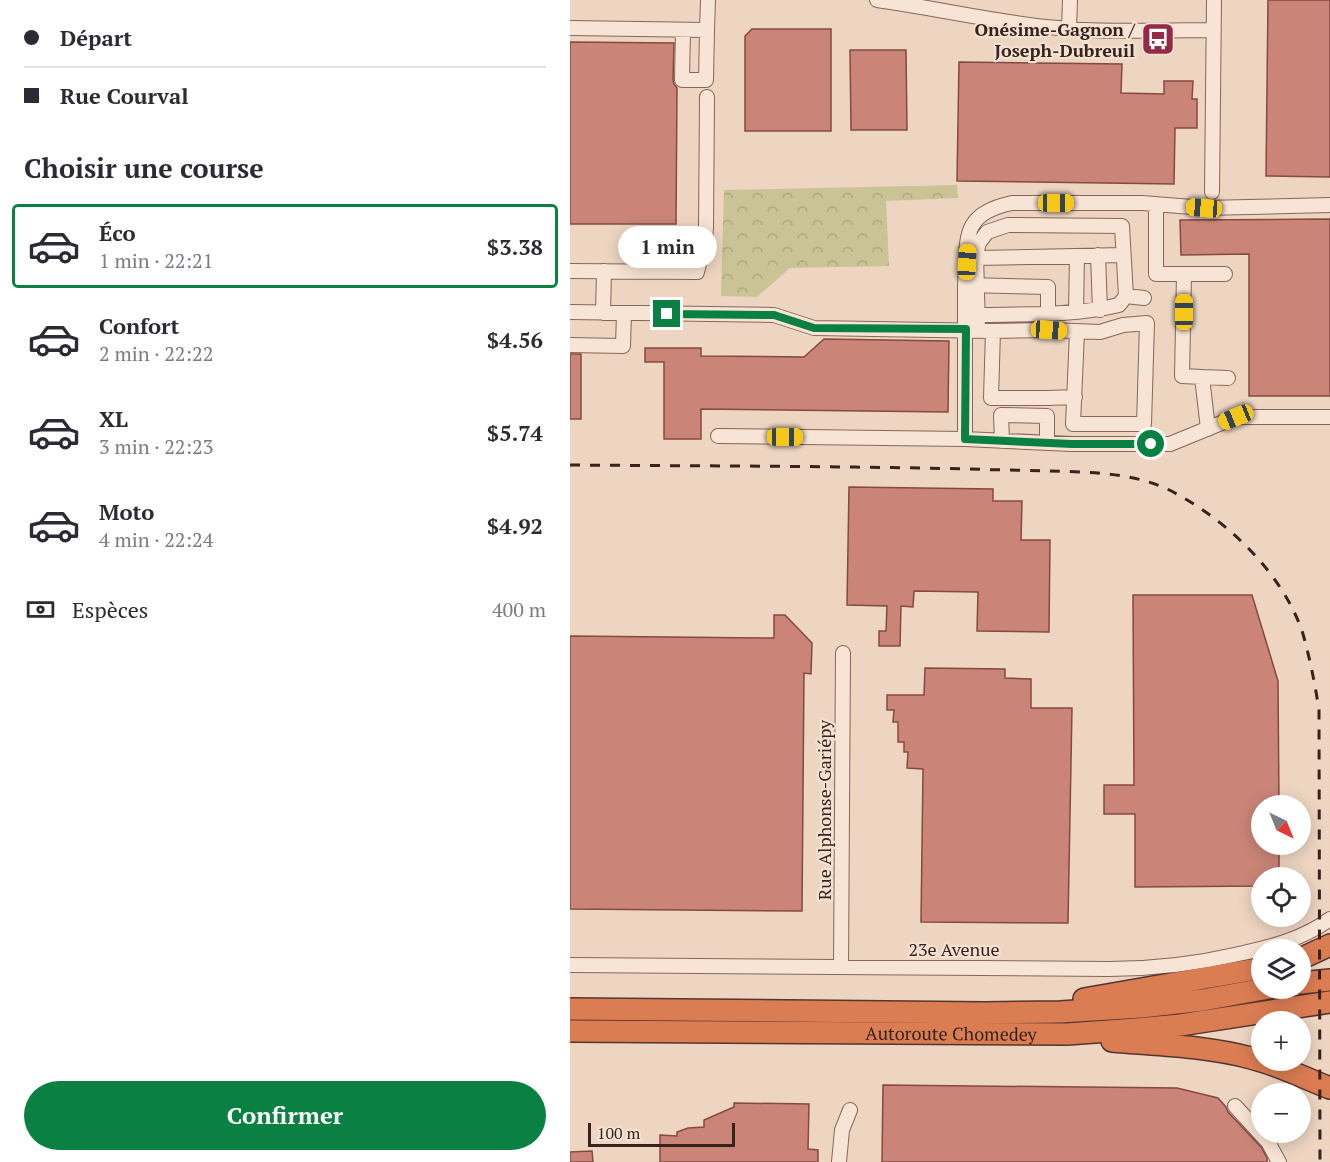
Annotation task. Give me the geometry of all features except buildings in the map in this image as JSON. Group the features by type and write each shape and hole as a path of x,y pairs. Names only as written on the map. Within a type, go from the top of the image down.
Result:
{"highway":[{"path":"1311,954 1330,945"},
{"path":"985,1013 1138,991 1251,970"},
{"path":"1311,982 1330,980"},
{"name":"Autoroute Chomedey","path":"570,1010 1059,1012 1124,1009 1203,1000 1251,991"},
{"name":"Autoroute Chomedey","path":"570,1031 1093,1033 1160,1027 1330,1002"},
{"path":"1031,1034 1226,1052 1274,1065 1330,1088"}],"street":[{"path":"682,30 682,80 706,80 708,0"},
{"path":"877,0 1017,24 1069,29 1214,30"},
{"path":"1069,29 1070,0"},
{"path":"1212,192 1214,0"},
{"path":"570,28 706,30"},
{"path":"570,271 697,272 706,228 707,97"},
{"path":"972,329 978,315 972,285 976,258 969,232 974,221 997,206 1012,203 1156,204 1204,208 1330,205"},
{"path":"1156,204 1156,274 1225,274"},
{"path":"973,241 987,232 1008,225 1122,226 1126,296 1119,305 1100,310 1048,314 978,315"},
{"path":"965,439 972,329 973,241"},
{"path":"1098,255 1100,310"},
{"path":"976,258 1123,255"},
{"path":"1076,312 1077,256"},
{"path":"603,313 604,271"},
{"path":"1184,274 1182,376 1228,378"},
{"path":"972,285 1048,287 1048,314"},
{"path":"1126,296 1144,298"},
{"path":"570,312 774,315 814,328 1100,332 1123,324 1147,323 1144,424 1073,424 1077,332"},
{"path":"570,345 623,346 624,313"},
{"path":"993,331 991,398 1075,397"},
{"path":"1202,377 1208,429"},
{"path":"1002,441 1001,415 1047,416 1047,443"},
{"path":"718,436 1170,444 1236,417 1330,417"},
{"name":"Rue Alphonse-Gariépy","path":"841,967 843,652"},
{"name":"23e Avenue","path":"570,965 1126,969 1169,967 1228,957 1278,944 1304,935 1330,919"},
{"path":"1235,1106 1268,1142 1279,1162"},
{"path":"839,1162 842,1130 850,1110"}],"green space":[{"path":"957,185 958,198 886,201 889,266 790,268 757,297 721,296 724,190"}],"railway":[{"path":"570,465 919,468 1112,474 1145,481 1175,493 1215,519 1234,535 1268,571 1283,591 1294,612 1306,643 1319,710 1320,1162"}],"place":[{"name":"Onésime-Gagnon / Joseph-Dubreuil","path":"1158,39"}],"route":[{"path":"667,314 774,315 814,328 966,329 965,439 1072,444 1151,444"}]}
